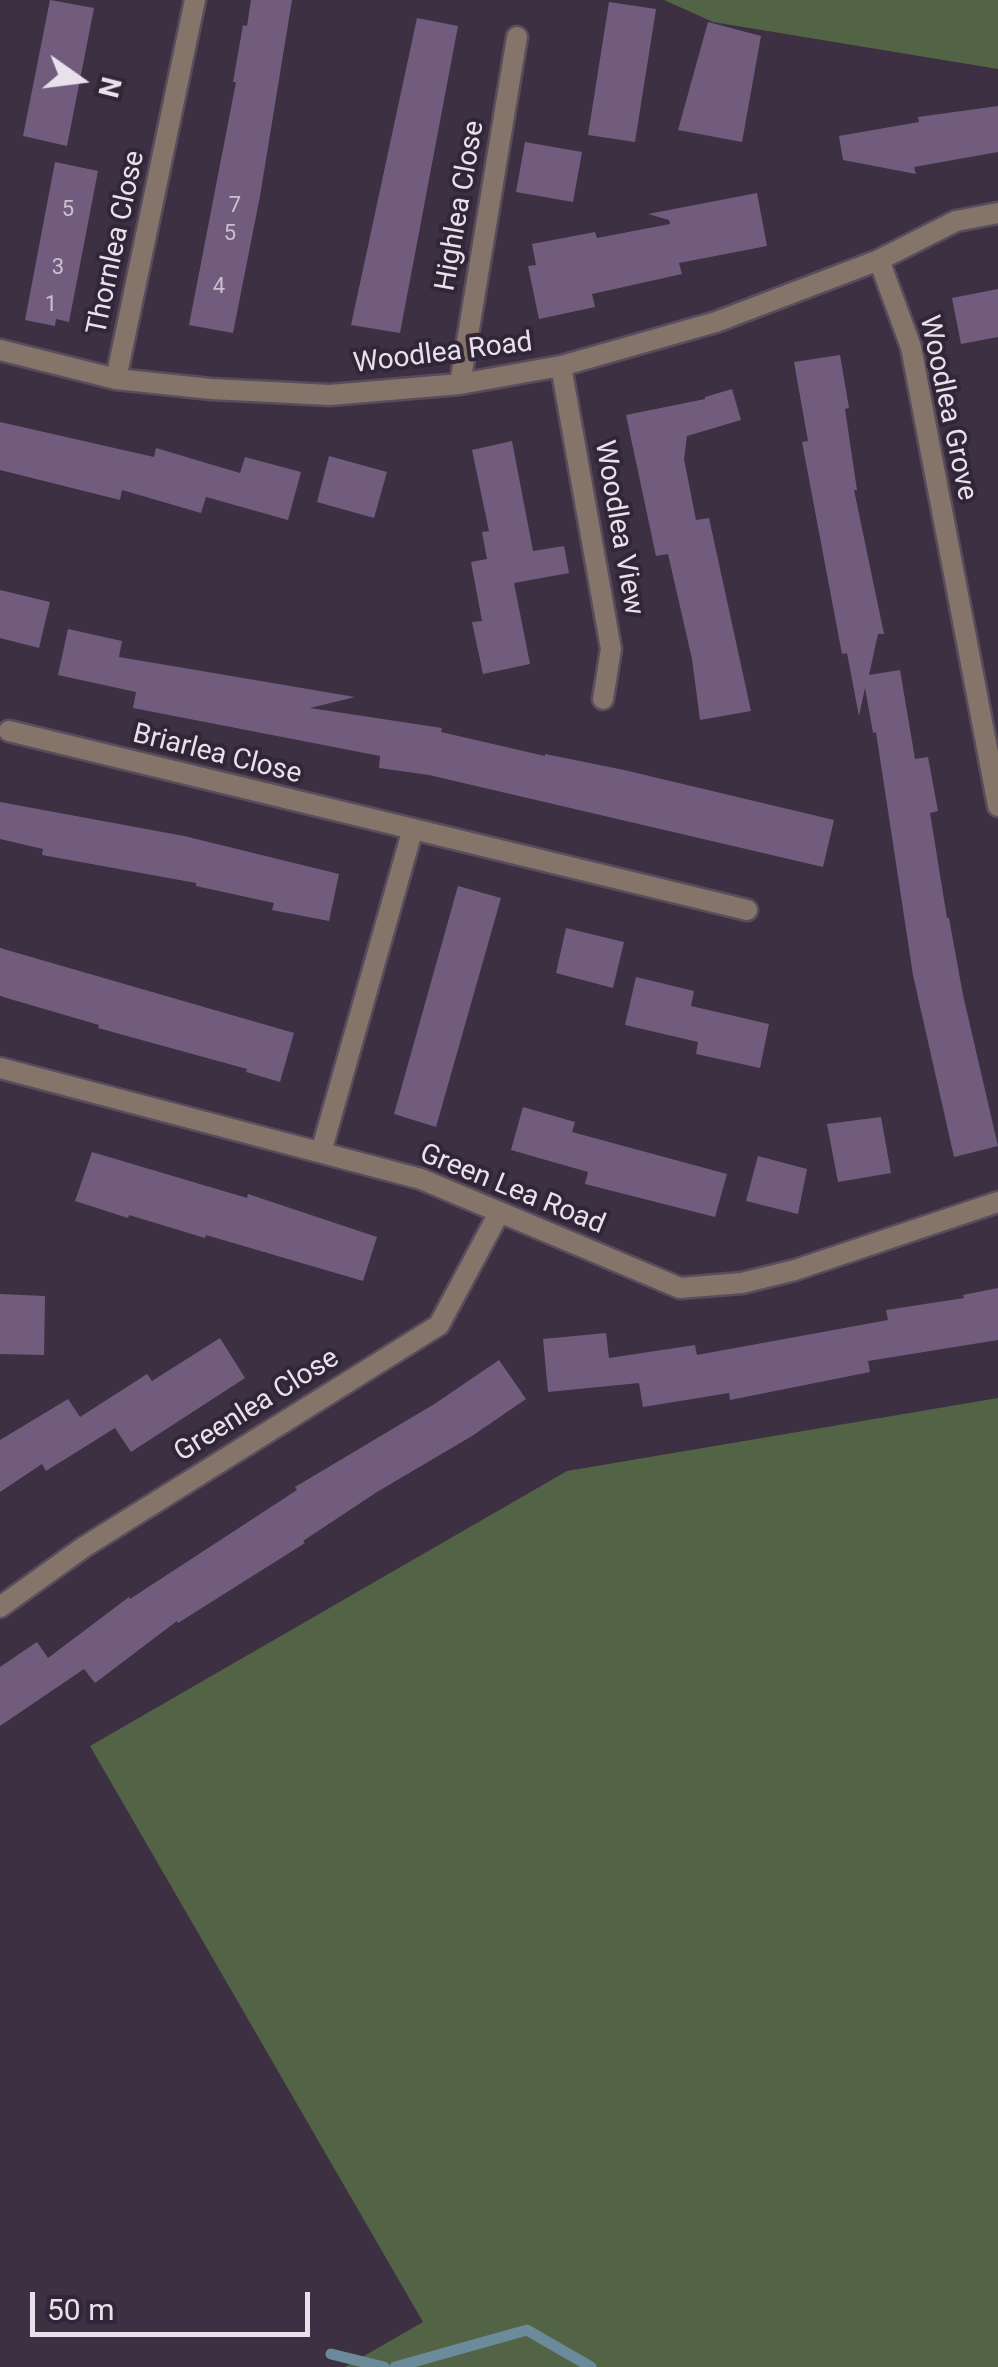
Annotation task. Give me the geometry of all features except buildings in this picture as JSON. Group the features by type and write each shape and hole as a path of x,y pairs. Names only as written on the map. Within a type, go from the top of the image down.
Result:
{"street":[{"name":"Thornlea Close","path":"116,379 195,0"},
{"name":"Highlea Close","path":"460,384 517,37"},
{"name":"Woodlea Road","path":"0,350 116,379 211,389 330,395 460,384 561,366 716,322 879,260 956,221 998,212"},
{"name":"Woodlea Grove","path":"879,260 911,347 998,806"},
{"name":"Woodlea View","path":"561,366 612,649 603,699"},
{"name":"Briarlea Close","path":"8,731 412,832 747,910"},
{"path":"321,1152 412,832"},
{"name":"Green Lea Road","path":"0,1068 421,1179 680,1288 742,1283 795,1270 998,1202"},
{"name":"Greenlea Close","path":"0,1607 84,1546 439,1325 499,1213"}],"green space":[{"path":"664,0 998,0 998,69 713,22"},
{"path":"998,1398 998,2367 345,2367 423,2322 90,1746 567,1471"}],"waterway":[{"path":"395,2367 527,2330 591,2367"},
{"path":"331,2354 384,2367"}]}
